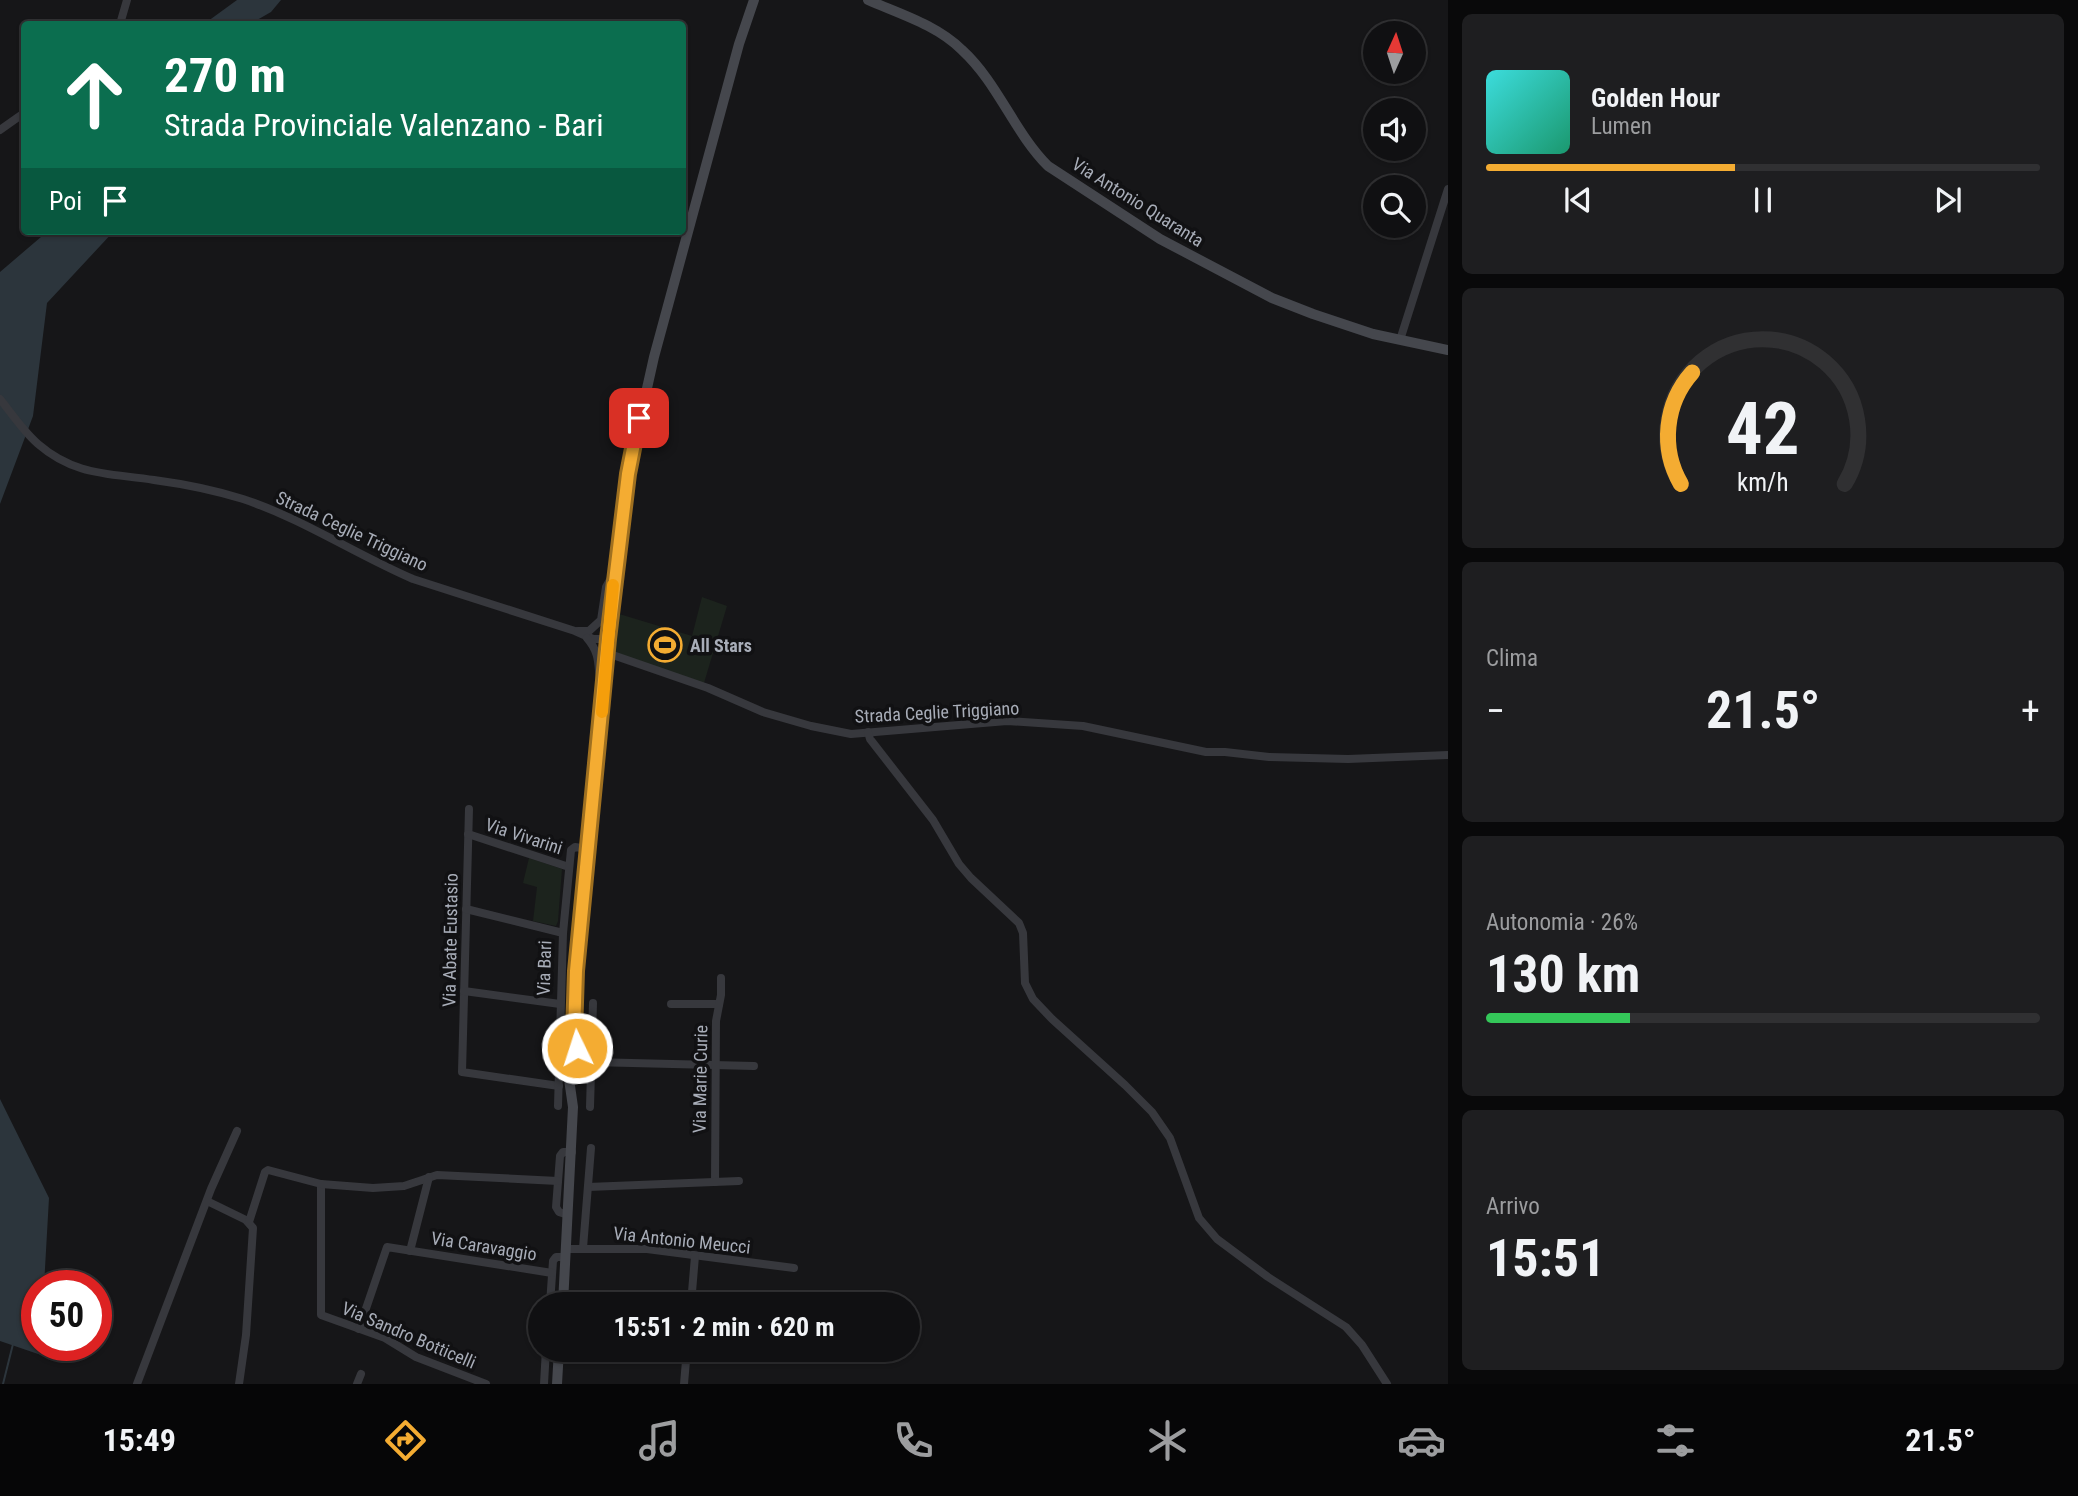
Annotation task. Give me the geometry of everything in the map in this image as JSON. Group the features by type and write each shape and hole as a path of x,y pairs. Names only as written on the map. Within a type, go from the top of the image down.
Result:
{"main road":[{"name":"Via Bari","path":"564,1292 571,1179 576,971 614,573 628,474 654,357 739,44 754,0"},
{"name":"Via Antonio Quaranta","path":"868,0 940,33 962,49 980,69 1036,154 1048,166 1160,239 1272,298 1313,314 1400,340 1448,350"},
{"path":"557,1384 558,1362"}],"street":[{"path":"121,21 127,0"},
{"path":"0,130 21,115"},
{"path":"1400,340 1448,189"},
{"name":"Strada Ceglie Triggiano","path":"0,399 24,430 67,463 99,474 152,479 197,487 240,499 305,524 413,579 587,634 596,640 608,639"},
{"path":"603,696 598,657 587,634 601,620 606,587 614,573"},
{"name":"Strada Ceglie Triggiano","path":"607,653 708,688 787,720 851,734 1007,721 1083,726 1195,750 1269,757 1348,759 1448,755"},
{"path":"868,733 933,820 959,863 971,878 1019,923 1023,933 1025,983 1032,999 1152,1112 1171,1138 1199,1218 1217,1239 1268,1277 1346,1327 1362,1345 1387,1384"},
{"name":"Via Abate Eustasio","path":"469,809 462,1072 575,1071"},
{"name":"Via Vivarini","path":"468,834 569,867"},
{"path":"569,867 572,848 588,849"},
{"name":"Via Bari","path":"569,867 560,1004 575,1071 590,1107"},
{"path":"567,889 584,890"},
{"path":"466,909 563,933"},
{"name":"Via Marie Curie","path":"715,1181 716,1021 721,978"},
{"path":"464,991 560,1004"},
{"name":"Via Bari","path":"558,1106 575,1071 593,1003"},
{"path":"671,1004 719,1004"},
{"path":"575,1071 754,1066"},
{"path":"137,1384 207,1201 237,1131"},
{"path":"583,1248 591,1149"},
{"name":"Via Bari","path":"569,1211 559,1212 556,1207 560,1154 572,1152"},
{"path":"249,1222 266,1170 341,1187 394,1188 443,1175 558,1181"},
{"name":"Via Caravaggio","path":"410,1251 429,1177"},
{"path":"571,1179 588,1183 739,1181"},
{"name":"Via Sandro Botticelli","path":"321,1184 321,1315 385,1338 416,1357 485,1384"},
{"path":"207,1201 249,1222 253,1231 247,1330 239,1384"},
{"path":"569,1211 586,1209"},
{"name":"Via Caravaggio","path":"359,1329 387,1247 552,1273"},
{"name":"Via Antonio Meucci","path":"567,1253 583,1248 647,1250 794,1268"},
{"path":"551,1292 554,1259 567,1253"},
{"path":"692,1292 695,1256"},
{"path":"544,1384 546,1362"},
{"path":"684,1384 686,1362"},
{"path":"357,1384 361,1374"}],"shaded area":[{"path":"237,0 281,0 271,12 255,21 208,21"},
{"path":"43,235 110,235 47,303 33,416 0,504 0,272"},
{"name":"All Stars","path":"702,597 727,606 704,683 613,654 616,613 692,636"},
{"path":"529,858 562,869 556,926 533,921 537,887 523,883"},
{"path":"0,1099 49,1198 45,1270 21,1270 21,1348 0,1341"}],"waterway":[{"path":"3,1384 13,1344"}],"slow traffic":[{"path":"602,712 613,585"}],"place":[{"name":"All Stars","path":"665,645"}],"route":[{"path":"577,1048 574,1034 576,971 614,573 639,418"}]}
